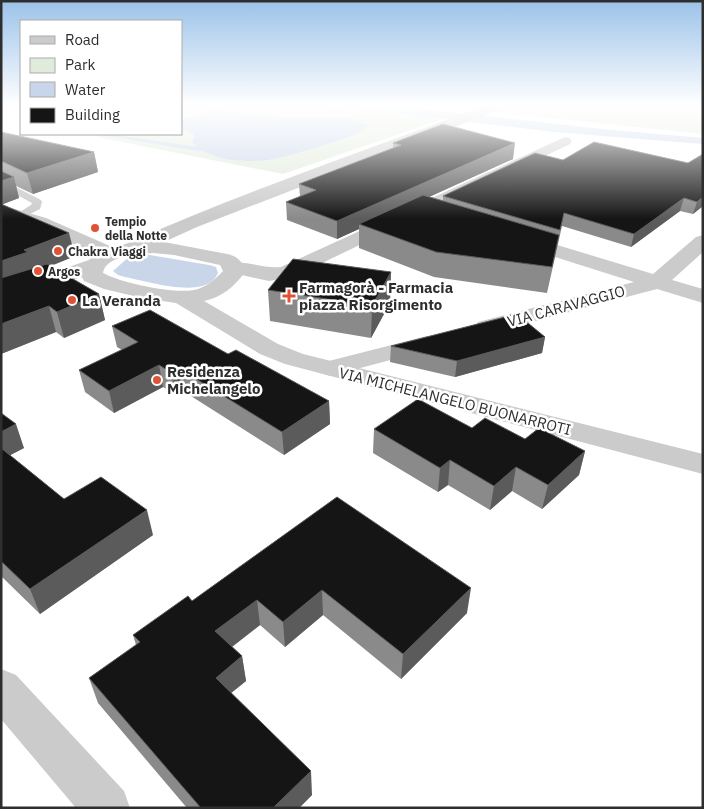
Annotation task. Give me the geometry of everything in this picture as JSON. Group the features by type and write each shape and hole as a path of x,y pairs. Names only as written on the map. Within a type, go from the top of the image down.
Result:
{"street":[{"path":"9,295 100,266 190,223 398,144"},
{"path":"133,249 153,247 174,249 227,260 235,268 253,273 280,275 559,144"},
{"path":"419,209 448,218"},
{"name":"VIA MICHELANGELO BUONARROTI","path":"1,210 20,216 100,266 107,284 214,304 237,330 283,355 703,464"},
{"path":"174,249 177,241 190,223"},
{"path":"502,234 703,296"},
{"path":"657,282 703,241"},
{"path":"214,304 235,268"},
{"name":"VIA CARAVAGGIO","path":"330,368 657,282"},
{"path":"1,688 107,808"}],"lane":[{"path":"6,185 37,202 36,207 20,216"}],"green space":[{"path":"131,144 371,144 283,174"}],"water":[{"path":"194,144 326,144 273,159 252,161 229,160 199,148"},
{"path":"144,254 209,265 216,267 218,273 212,281 202,286 190,288 147,282 118,275 113,271 130,256"}],"building":[{"path":"1,144 56,144 94,152 27,173 1,161"},
{"path":"396,144 513,144 337,221 286,202 316,190 299,184 401,145"},
{"path":"591,144 602,144 688,163 703,154 703,197 697,202 684,198 634,234 564,213 560,230 443,196 535,153 563,160"},
{"path":"1,171 14,177 1,181"},
{"path":"423,195 559,235 552,267 436,252 359,224"},
{"path":"1,204 69,233 24,250 28,252 1,261"},
{"path":"293,259 391,272 372,306 268,290"},
{"path":"47,264 99,294 57,312 49,306 1,324 1,278"},
{"path":"150,310 228,354 236,350 329,401 282,432 180,369 172,373 159,365 109,391 79,370 138,342 112,326"},
{"path":"517,314 545,337 457,361 391,346"},
{"path":"418,399 472,428 485,418 525,439 539,428 585,451 548,485 516,467 494,486 450,460 440,468 374,429"},
{"path":"1,413 16,424 1,432"},
{"path":"1,448 64,499 101,477 147,510 30,589 1,561"},
{"path":"337,497 471,588 403,654 322,590 283,622 257,600 215,631 242,656 216,678 311,771 273,808 201,808 89,678 140,642 133,635 188,596 192,601"}],"waterway":[{"path":"164,144 210,149"}],"place":[{"name":"Tempio della Notte","path":"95,228"},
{"name":"Chakra Viaggi","path":"58,251"},
{"name":"Argos","path":"38,271"},
{"name":"Farmagorà - Farmacia piazza Risorgimento","path":"289,296"},
{"name":"La Veranda","path":"72,300"},
{"name":"Residenza Michelangelo","path":"157,380"}]}
